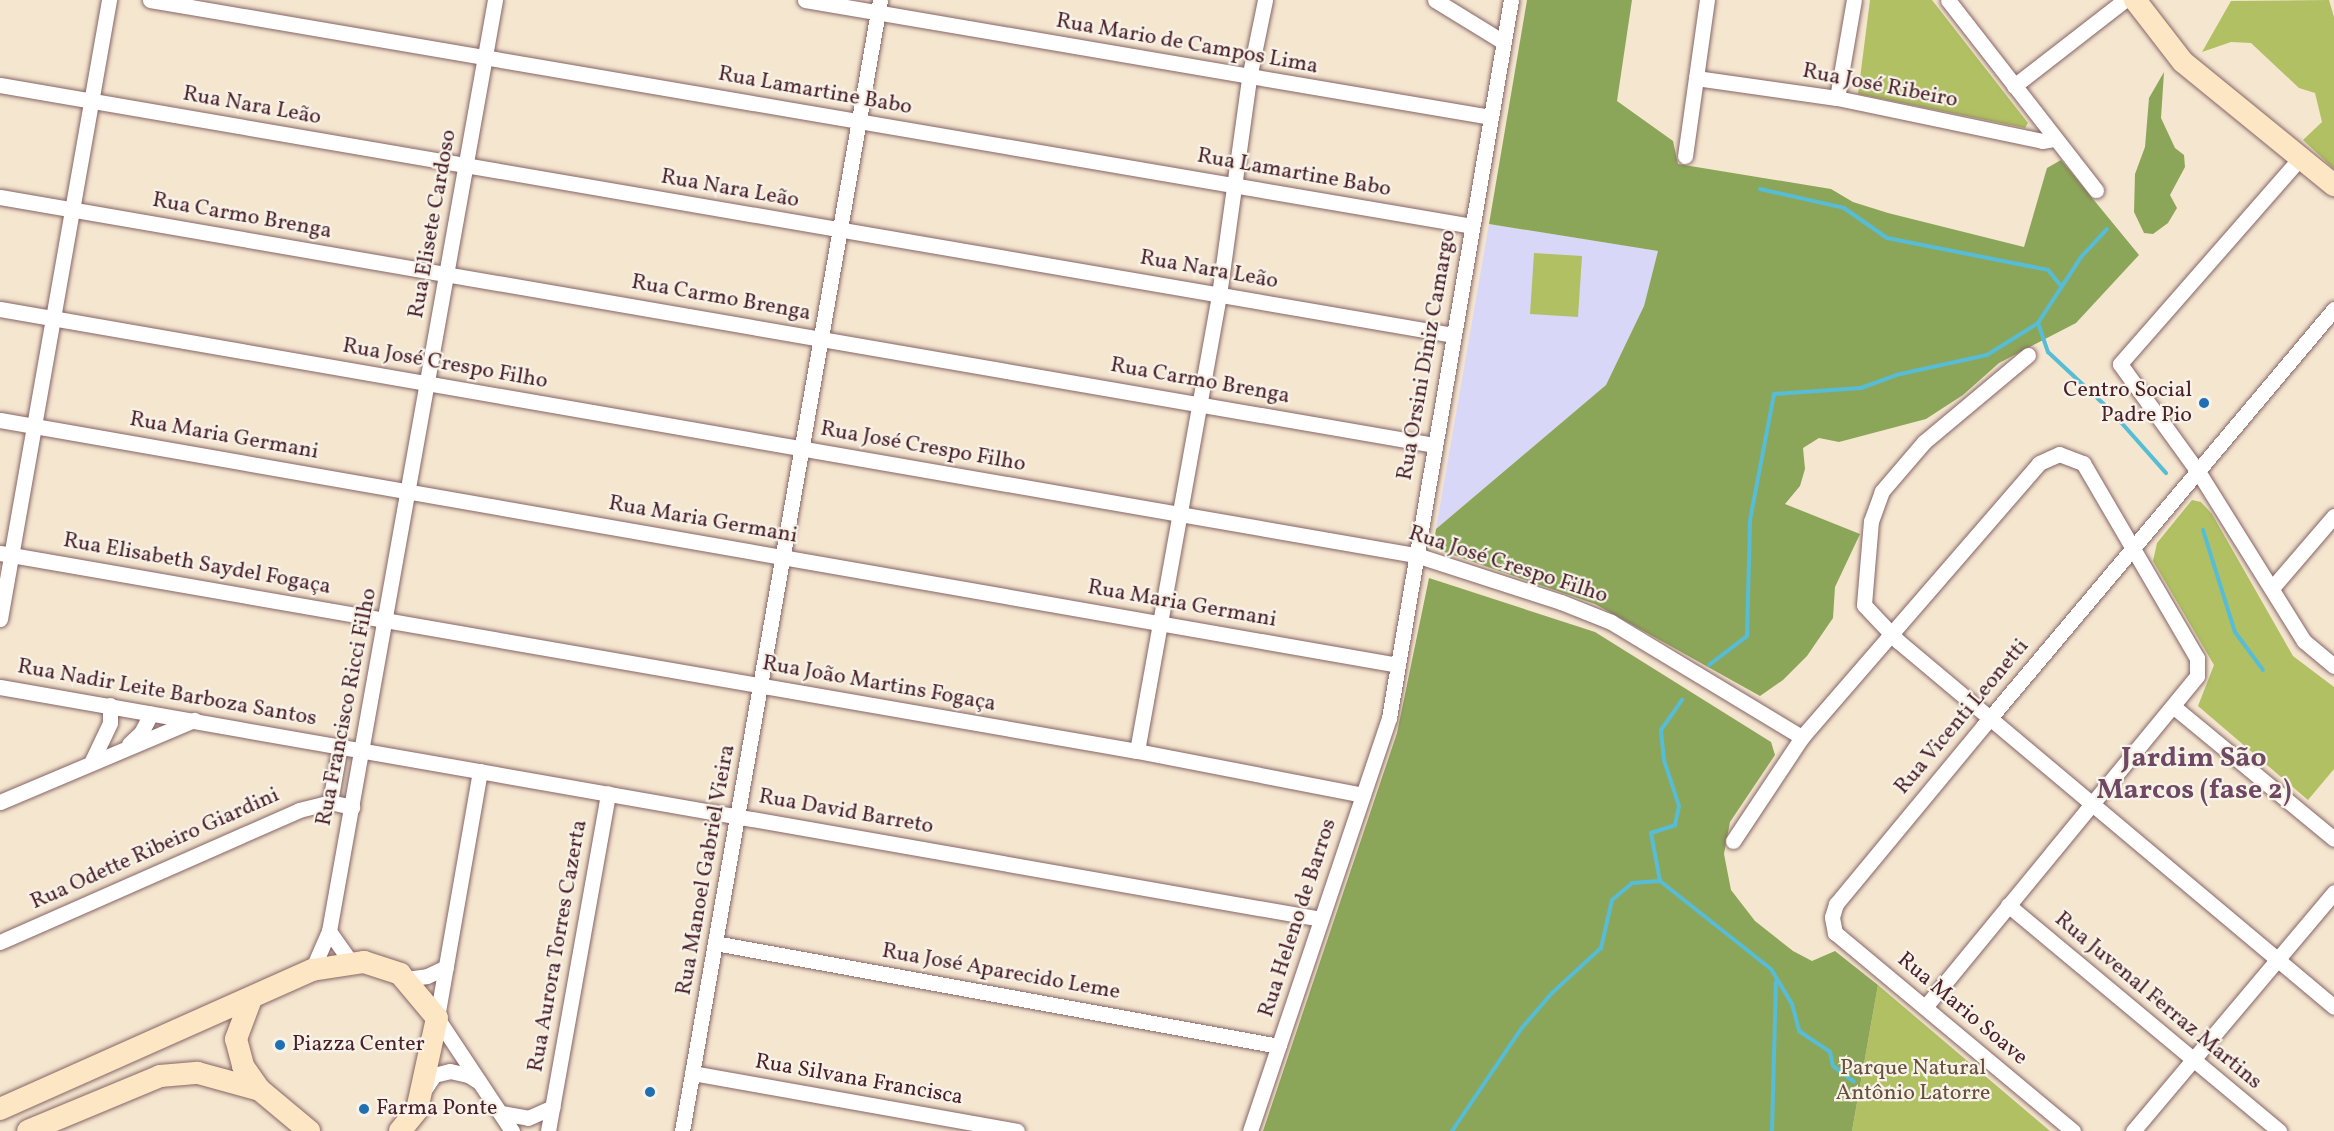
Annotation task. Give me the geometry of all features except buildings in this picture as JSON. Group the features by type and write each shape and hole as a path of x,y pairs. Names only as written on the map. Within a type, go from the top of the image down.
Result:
{"street":[{"path":"0,619 6,554 23,489 109,0"},
{"name":"Rua Lamartine Babo","path":"150,0 1472,226"},
{"name":"Rua Elisete Cardoso","path":"409,492 495,0"},
{"name":"Rua Mario de Campos Lima","path":"806,0 879,6 1250,78 1490,117"},
{"path":"1137,751 1219,295 1250,78 1265,0"},
{"path":"1435,0 1502,41"},
{"name":"Rua Orsini Diniz Camargo","path":"1389,718 1502,41 1511,0"},
{"path":"1685,156 1707,0"},
{"path":"1837,98 1854,0"},
{"path":"1948,0 2096,190"},
{"path":"2014,86 2125,0"},
{"path":"2135,0 2183,62 2334,185"},
{"name":"Rua Manoel Gabriel Vieira","path":"682,1131 804,449 879,6"},
{"name":"Rua José Ribeiro","path":"1696,78 1837,98 2042,141 2055,139"},
{"name":"Rua Nara Leão","path":"0,85 1453,335"},
{"path":"2301,157 2120,364 2199,473 2304,641 2334,666"},
{"name":"Rua Carmo Brenga","path":"0,197 1434,445"},
{"name":"Rua José Crespo Filho","path":"0,309 1416,555 1562,602 1611,622 1802,737"},
{"name":"Rua Vicenti Leonetti","path":"1832,917 1836,904 1990,717 2199,473 2334,309"},
{"path":"2028,355 1924,442 1882,491 1871,521 1863,591 1870,614 1891,635 2334,1007"},
{"name":"Rua Maria Germani","path":"0,420 1398,665"},
{"path":"1733,841 1802,737 2039,463 2059,454 2082,464 2197,658 2197,676 2174,707 2091,804 1925,1007"},
{"name":"Rua Francisco Ricci Filho","path":"312,970 329,931 409,492"},
{"path":"2272,588 2334,516"},
{"name":"Rua Elisabeth Saydel Fogaça","path":"6,554 386,619"},
{"name":"Rua João Martins Fogaça","path":"386,619 1137,751 1363,795"},
{"name":"Rua Nadir Leite Barboza Santos","path":"0,687 362,749"},
{"path":"91,763 110,723 110,705"},
{"path":"2174,707 2334,839"},
{"path":"122,750 141,733 151,713"},
{"name":"Rua Heleno de Barros","path":"1250,1131 1389,718"},
{"path":"0,802 194,720"},
{"path":"330,802 340,745"},
{"name":"Rua David Barreto","path":"362,749 1322,919"},
{"path":"416,1121 437,1018 480,771"},
{"name":"Rua Aurora Torres Cazerta","path":"548,1131 608,793"},
{"name":"Rua Odette Ribeiro Giardini","path":"0,942 299,810 330,802 352,807"},
{"path":"2133,1131 2334,892"},
{"name":"Rua Juvenal Ferraz Martins","path":"2008,905 2278,1131"},
{"name":"Rua Mario Soave","path":"1832,917 1835,933 2073,1131"},
{"path":"329,931 350,962"},
{"name":"Rua José Aparecido Leme","path":"715,943 1279,1046"},
{"path":"0,1109 312,970 350,962 382,965 406,979 437,1018 512,1131"},
{"path":"406,979 428,976 446,967"},
{"path":"251,999 237,1030 236,1047 243,1066 260,1090 305,1129"},
{"path":"400,1131 416,1121 429,1081 441,1072 459,1071 481,1084"},
{"path":"28,1131 160,1076 198,1073 260,1090"},
{"name":"Rua Silvana Francisca","path":"692,1073 1017,1131"},
{"name":"Rua Aurora Torres Cazerta","path":"501,1113 528,1118 553,1107"}],"shaded area":[{"path":"1489,224 1658,251 1644,306 1606,385 1436,529"}],"green space":[{"path":"1527,0 1632,0 1617,101 1673,141 1678,164 1831,189 1853,202 1888,213 2024,247 2047,168 2061,160 2139,255 2076,323 1999,363 1963,395 1926,419 1839,442 1819,438 1803,448 1805,469 1800,486 1785,504 1860,534 1835,587 1833,618 1807,656 1783,680 1760,696 1595,604 1433,548 1436,529 1606,385 1644,306 1658,251 1489,224"},
{"path":"1870,0 1932,0 2028,123 2025,128 1858,94"},
{"path":"2329,0 2334,17 2334,169 2303,140 2322,122 2315,93 2299,88 2251,43 2231,42 2202,52 2231,1"},
{"path":"2164,72 2161,118 2175,148 2184,155 2185,167 2170,195 2177,208 2168,223 2153,234 2144,233 2134,212 2135,174 2145,147 2149,98"},
{"path":"1534,253 1582,256 1578,317 1530,314"},
{"path":"2192,500 2201,502 2212,514 2293,656 2334,687 2334,769 2308,800 2198,706 2214,665 2153,561 2157,543"},
{"path":"1429,578 1595,632 1771,742 1775,755 1730,822 1724,854 1731,890 1755,921 1793,951 1812,961 1835,951 1878,985 1852,1131 1263,1131 1397,733"},
{"name":"Parque Natural Antônio Latorre","path":"1878,985 2050,1131 1852,1131"}],"waterway":[{"path":"1760,189 1844,208 1887,238 2048,270 2062,287"},
{"path":"1709,665 1747,636 1750,520 1774,394 1861,388 1896,375 1987,355 2038,323 2081,257 2107,229"},
{"path":"2038,323 2048,352 2111,411 2166,473"},
{"path":"2203,530 2235,632 2263,670"},
{"path":"1452,1131 1521,1029 1552,993 1601,948 1612,900 1632,883 1660,881 1651,833 1675,825 1679,806 1664,760 1661,730 1682,700"},
{"path":"1660,881 1771,969 1792,1004 1799,1031 1830,1052 1833,1066 1854,1082"},
{"path":"1772,1131 1776,982"}],"place":[{"name":"Centro Social Padre Pio","path":"2204,403"},
{"name":"Piazza Center","path":"280,1045"},
{"name":"ㅤ","path":"650,1092"},
{"name":"Farma Ponte","path":"364,1109"}],"district":[{"name":"Jardim São Marcos (fase 2)","path":"2194,775"}]}
